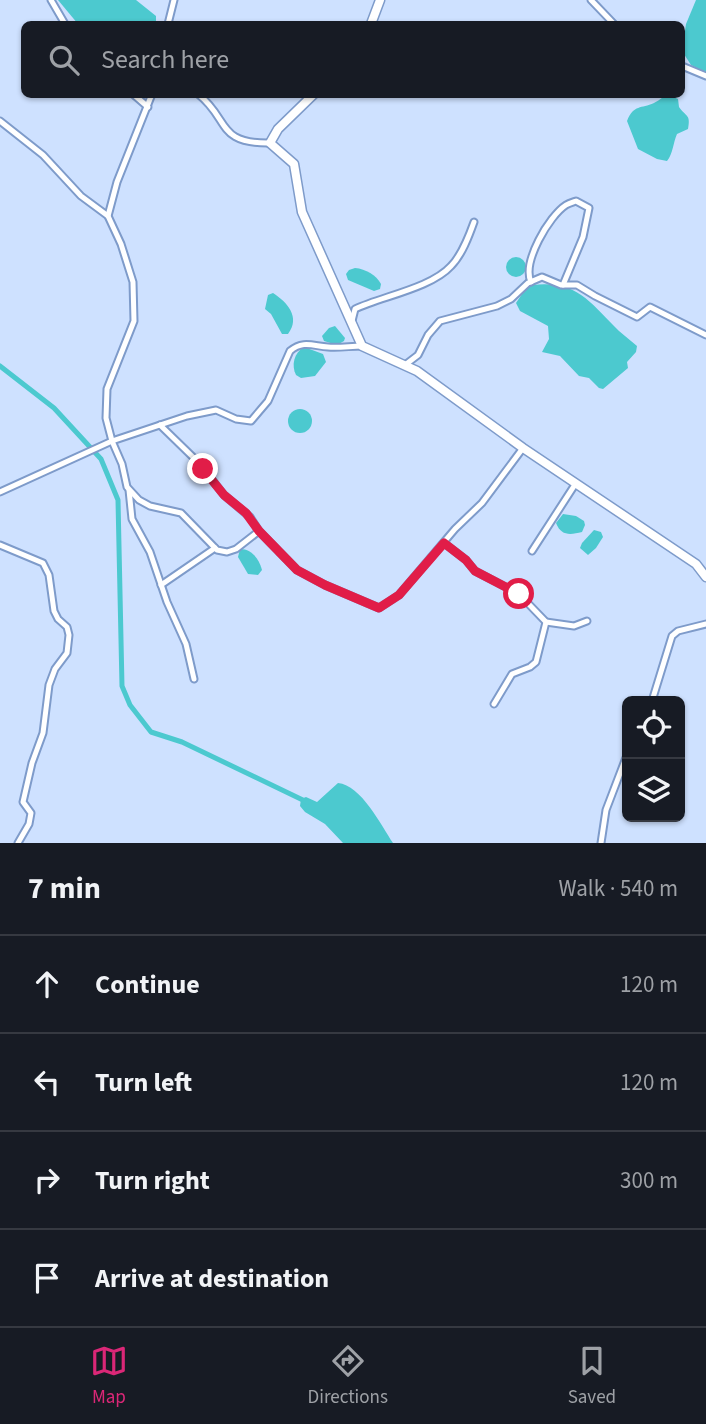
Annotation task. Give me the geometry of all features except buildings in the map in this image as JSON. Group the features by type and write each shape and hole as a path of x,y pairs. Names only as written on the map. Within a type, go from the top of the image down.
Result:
{"street":[{"path":"51,0 63,21"},
{"path":"169,21 174,0"},
{"path":"372,21 380,0"},
{"path":"591,0 611,21"},
{"path":"685,68 706,76"},
{"path":"138,98 148,107"},
{"path":"108,216 117,182 151,98"},
{"path":"208,98 223,127 239,139 253,143 270,143 294,163 302,212 362,346"},
{"path":"270,143 278,129 310,98"},
{"path":"0,121 43,155 82,196 108,216 121,244 133,282 134,321 107,389 106,418 129,490 132,519 150,552 186,644 194,679"},
{"path":"531,282 528,270 533,251 554,218 566,205 576,201 589,208 587,222 563,285"},
{"path":"351,323 355,309 442,274 457,259 474,222"},
{"path":"405,365 418,355 428,335 440,321 497,306 542,277 563,285 577,285 637,317 650,307 706,335"},
{"path":"0,492 103,445 211,410 251,421 268,401 290,351 296,346 362,346 417,371 523,448 696,564 706,577"},
{"path":"160,425 198,462 224,495 250,517 259,531 297,570 379,608 399,595 455,528 482,503 523,448"},
{"path":"532,551 576,483"},
{"path":"129,490 150,506 181,513 215,548 227,552 236,549 259,531"},
{"path":"444,543 466,560 475,571 519,594 546,622 574,626 587,621"},
{"path":"0,545 43,563 49,575 54,611 58,619 68,626 69,635 67,653 55,669 49,685 43,733 32,762 23,802 31,813 29,824 19,843"},
{"path":"161,585 215,548"},
{"path":"494,704 512,674 536,662 546,622"},
{"path":"654,696 672,636 678,631 706,624"},
{"path":"601,843 606,810 625,759"}],"shaded area":[{"path":"58,0 136,0 156,16 156,21 76,21"},
{"path":"696,0 706,0 706,73 691,65 685,56 686,24"},
{"path":"662,98 678,99 679,107 689,121 688,129 677,134 667,161 638,149 627,121 635,109"},
{"path":"516,257 523,260 526,267 523,274 516,277 509,274 506,267 509,260"},
{"path":"355,268 373,275 381,284 380,289 374,291 348,280 346,274"},
{"path":"533,285 561,286 573,290 591,303 637,346 636,352 627,362 628,368 603,389 589,378 579,376 560,356 542,352 549,339 548,326 520,311 516,303 526,288"},
{"path":"273,293 291,310 293,322 288,334 282,334 271,314 265,309 268,295"},
{"path":"335,326 345,338 337,345 324,341 322,336"},
{"path":"304,347 323,354 326,362 315,376 301,378 294,371 294,363 298,352"},
{"path":"300,409 309,412 312,421 309,430 300,433 291,430 288,421 291,412"},
{"path":"563,514 576,516 584,521 582,532 570,534 560,530 556,523"},
{"path":"594,530 601,532 603,537 588,555 580,548"},
{"path":"240,549 248,551 257,559 262,570 258,575 248,574 238,557"},
{"path":"338,783 346,785 362,798 393,843 343,843 325,824 300,806 301,799 306,797 317,802"}],"waterway":[{"path":"0,366 54,408 101,459 118,500 122,686 130,705 151,732 182,742 307,802"}],"route":[{"path":"203,469 224,495 253,520 259,531 297,570 311,579 379,608 399,595 444,543 466,560 475,571 519,594"}]}
